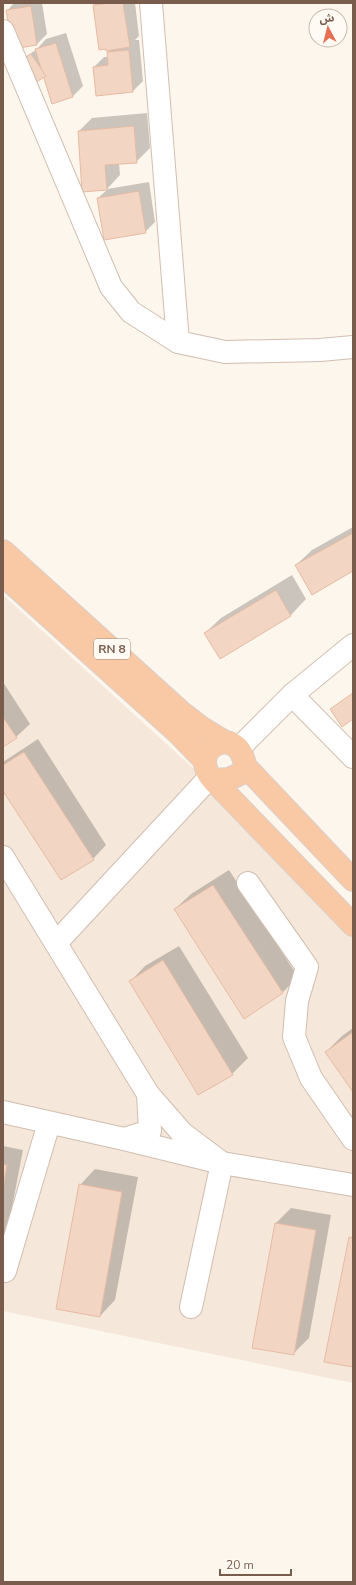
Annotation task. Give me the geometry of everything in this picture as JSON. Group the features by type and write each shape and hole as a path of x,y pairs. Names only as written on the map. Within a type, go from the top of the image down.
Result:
{"highway":[{"name":"RN 8","path":"3,551 181,712 237,752 353,880"},
{"name":"RN 8","path":"3,575 177,732 209,772 353,925"},
{"path":"215,744 237,752 242,773 229,779 209,772 208,751 215,744"}],"street":[{"path":"151,3 178,342"},
{"path":"3,31 111,287 131,312 178,342 225,352 320,350 353,346"},
{"path":"237,752 292,695 353,645"},
{"path":"292,695 353,757"},
{"path":"56,943 209,772"},
{"path":"3,857 148,1094 182,1133 222,1163"},
{"path":"248,883 307,967 297,1001 294,1037 311,1078 353,1139"},
{"path":"124,1139 150,1131 148,1094"},
{"path":"3,1112 222,1163 353,1185"},
{"path":"5,1271 49,1123"},
{"path":"191,1307 222,1163"}],"shaded area":[{"path":"3,595 193,768 322,896 353,930 353,1383 3,1311"}],"building":[{"path":"123,3 130,47 106,51 106,49 99,50 93,5"},
{"path":"31,6 37,45 13,49 6,10"},
{"path":"56,43 73,97 52,104 35,49"},
{"path":"129,50 133,92 96,96 93,67 108,65 107,52"},
{"path":"31,54 46,76 33,84 19,62"},
{"path":"134,126 137,163 105,165 107,190 82,192 78,131"},
{"path":"139,191 146,233 104,240 97,198"},
{"path":"353,533 353,571 312,595 295,565"},
{"path":"276,590 291,616 220,659 204,633"},
{"path":"353,693 353,719 342,727 330,709"},
{"path":"3,717 17,738 3,747"},
{"path":"24,752 94,860 61,880 3,791 3,765"},
{"path":"213,885 283,993 244,1019 174,909"},
{"path":"163,960 233,1075 198,1095 129,981"},
{"path":"353,1032 353,1092 325,1052"},
{"path":"3,1164 7,1165 3,1189"},
{"path":"79,1184 122,1192 100,1317 56,1309"},
{"path":"275,1223 316,1230 294,1355 252,1348"},
{"path":"349,1237 353,1238 353,1367 324,1362"}]}
